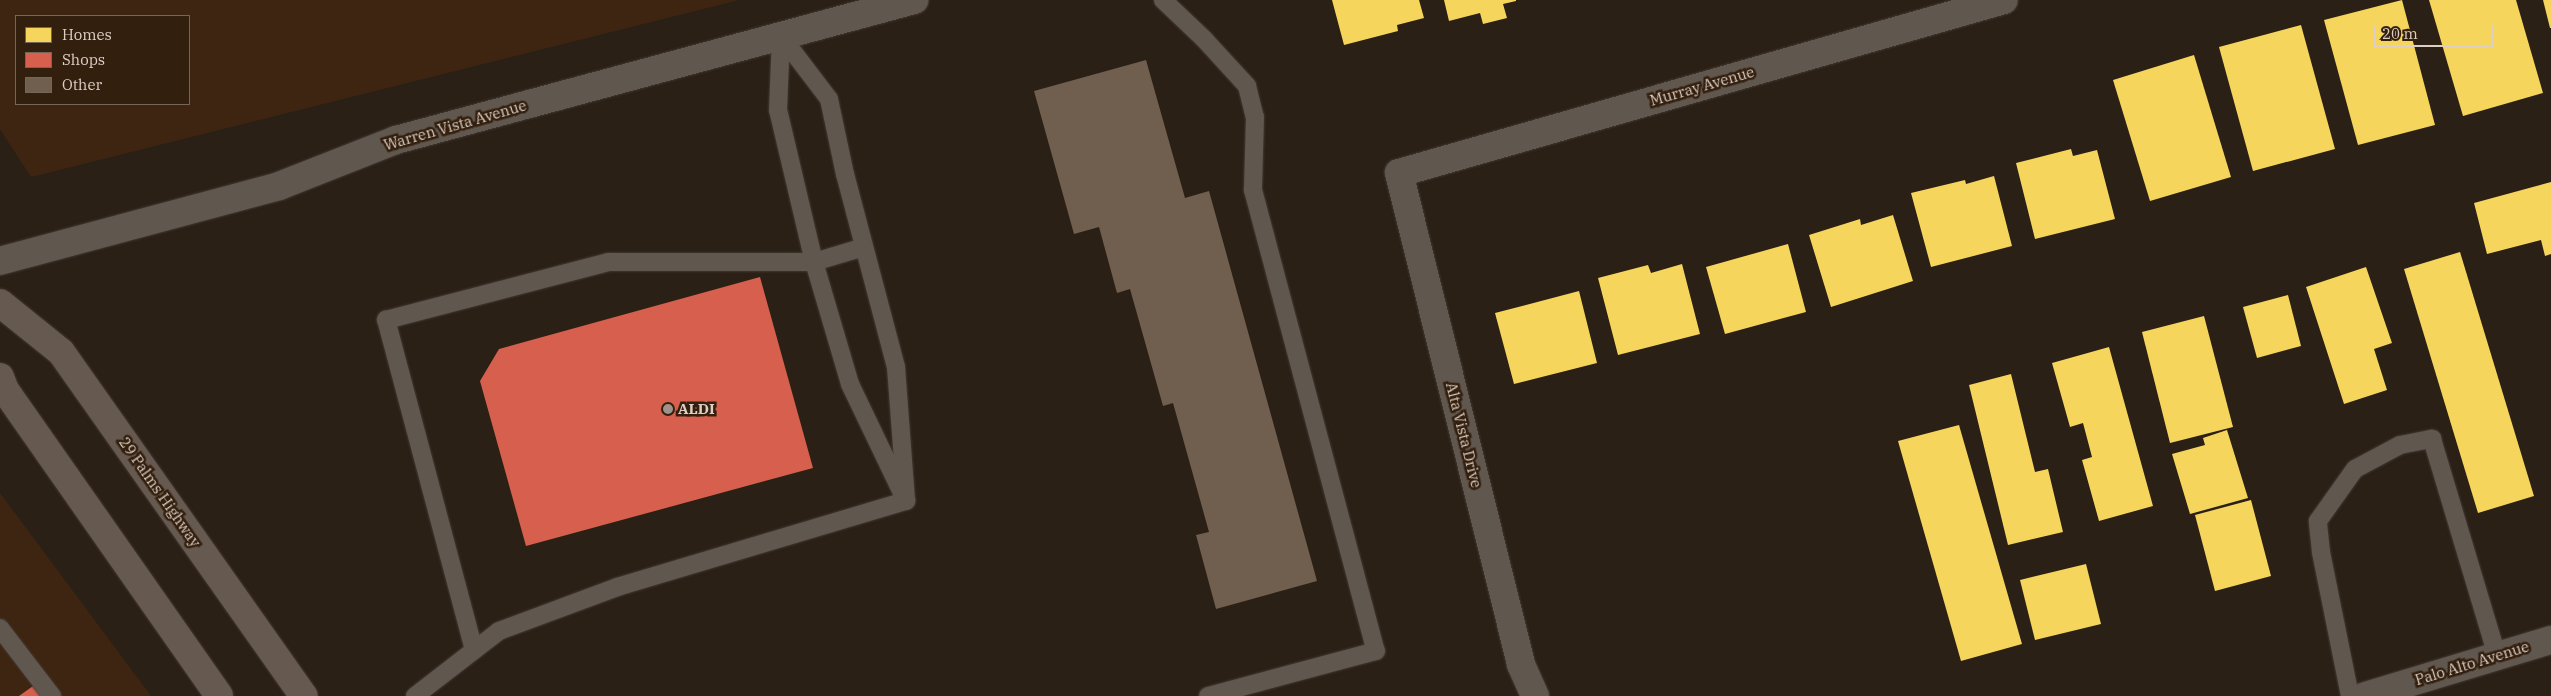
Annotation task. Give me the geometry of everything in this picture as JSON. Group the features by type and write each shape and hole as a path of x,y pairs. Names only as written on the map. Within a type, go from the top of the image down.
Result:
{"main road":[{"name":"29 Palms Highway","path":"0,303 61,352 304,696"},
{"path":"0,377 5,390 219,696"}],"street":[{"name":"Warren Vista Avenue","path":"0,261 278,186 396,140 914,0"},
{"name":"Murray Avenue","path":"1399,173 2004,0"},
{"name":"Alta Vista Drive","path":"1399,173 1521,664 1535,696"},
{"name":"Palo Alto Avenue","path":"2365,696 2551,640"}],"lane":[{"path":"1163,0 1204,39 1247,86 1255,117 1253,190 1376,651 1208,696"},
{"path":"781,36 829,98 864,247 896,368 906,501"},
{"path":"781,36 778,110 814,262 850,384 906,501"},
{"path":"474,650 386,320 608,262 814,262 864,247"},
{"path":"2350,696 2321,552 2318,520 2355,469 2400,445 2432,439 2497,656"},
{"path":"415,696 499,631 617,587 906,501"},
{"path":"0,628 52,696"}],"shaded area":[{"path":"0,0 739,0 31,177 0,129"},
{"path":"0,493 151,696 0,696"}],"building: Homes":[{"path":"1332,0 1419,0 1424,18 1397,25 1398,31 1344,45"},
{"path":"1444,0 1516,1 1503,4 1507,18 1483,24 1480,13 1449,21"},
{"path":"2402,0 2435,125 2358,145 2324,20"},
{"path":"2429,0 2516,0 2543,93 2463,116"},
{"path":"2543,0 2551,0 2551,28 2550,28"},
{"path":"2301,25 2335,149 2253,171 2219,47"},
{"path":"2194,55 2231,177 2150,201 2113,80"},
{"path":"2071,149 2073,156 2097,150 2115,219 2035,239 2016,163"},
{"path":"1994,176 2012,246 1931,267 1911,193 1965,180 1966,184"},
{"path":"2551,182 2551,254 2545,256 2541,240 2487,254 2474,203"},
{"path":"1893,215 1913,281 1831,307 1809,235 1860,219 1861,225"},
{"path":"1788,244 1806,312 1725,334 1706,267"},
{"path":"2460,252 2534,496 2478,513 2404,269"},
{"path":"1682,264 1700,334 1618,355 1598,278 1648,265 1651,273"},
{"path":"2366,267 2392,343 2374,349 2387,390 2344,404 2306,287"},
{"path":"1579,291 1597,363 1514,384 1495,313"},
{"path":"2288,295 2301,346 2257,358 2243,307"},
{"path":"2204,316 2233,427 2170,443 2142,332"},
{"path":"2109,347 2153,506 2099,521 2082,460 2092,457 2083,423 2070,427 2052,363"},
{"path":"2011,374 2035,472 2048,469 2063,532 2008,545 1969,385"},
{"path":"1959,425 2022,644 1961,661 1898,441"},
{"path":"2227,430 2248,498 2190,514 2172,454 2205,445 2203,438"},
{"path":"2251,500 2271,576 2215,591 2195,515"},
{"path":"2086,564 2101,624 2035,640 2020,580"}],"building: Shops":[{"path":"760,277 813,468 526,546 480,381 499,349"},
{"path":"33,686 41,696 19,696"}],"building: Other":[{"path":"1146,60 1185,198 1209,191 1317,581 1216,609 1196,535 1209,532 1173,403 1163,406 1130,289 1117,293 1099,227 1074,234 1034,91"}],"place":[{"name":"ALDI","path":"668,409"}]}
